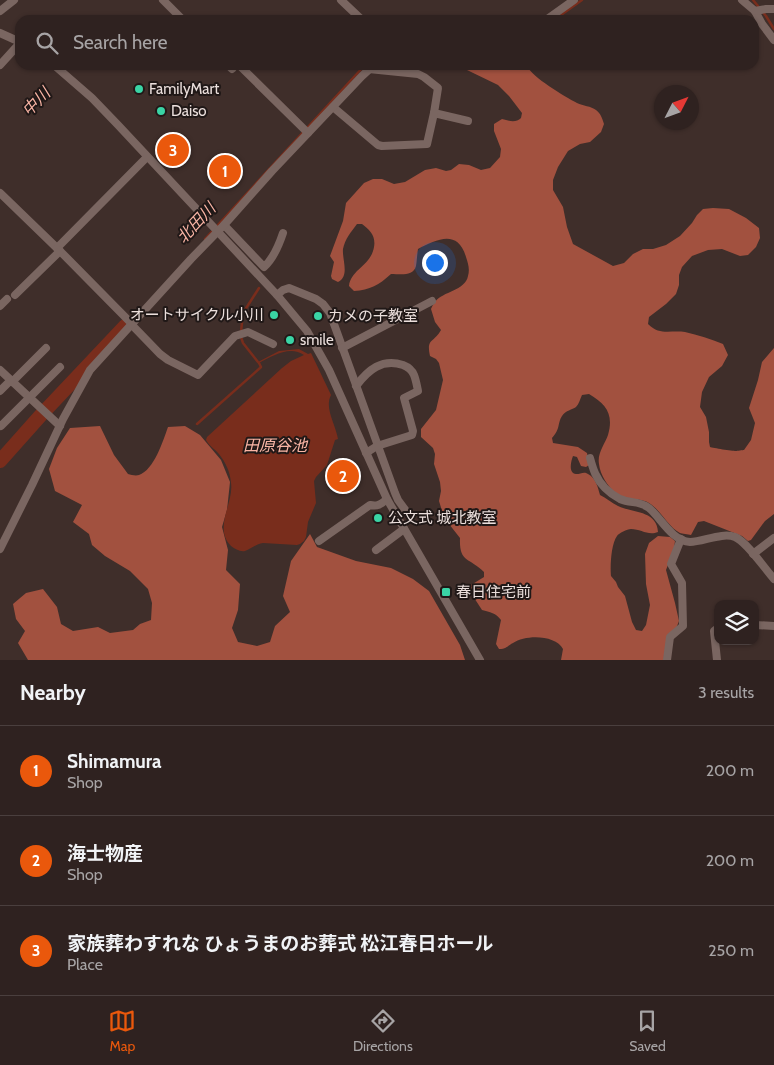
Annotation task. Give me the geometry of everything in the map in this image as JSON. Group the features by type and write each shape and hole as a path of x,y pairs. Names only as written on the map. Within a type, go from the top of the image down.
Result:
{"street":[{"path":"0,11 14,0"},
{"path":"163,0 178,15"},
{"path":"341,0 357,15"},
{"path":"553,15 574,0"},
{"path":"742,0 757,15"},
{"path":"755,11 774,9"},
{"path":"759,18 774,40"},
{"path":"0,33 15,40"},
{"path":"0,65 15,48"},
{"path":"60,70 80,86 148,157 278,295 307,331 329,370 387,499 480,660"},
{"path":"242,70 306,131"},
{"path":"1,543 90,370 216,229 224,225 306,131 333,107 369,70"},
{"path":"333,107 378,145 427,144 438,88 418,74 392,70"},
{"path":"434,113 468,121"},
{"path":"15,295 148,157"},
{"path":"0,193 168,360 198,375 235,336 248,332 273,344"},
{"path":"224,225 264,268 278,247 283,233"},
{"path":"278,295 289,288 316,299 330,313 395,493 409,515"},
{"path":"0,306 6,299"},
{"path":"342,348 432,301"},
{"path":"0,391 46,348"},
{"path":"356,386 363,376 372,369 380,364 393,362 411,369 415,376 418,391 404,398 413,431 412,435 377,446 366,452"},
{"path":"1,426 60,367"},
{"path":"0,370 60,426"},
{"path":"590,458 595,474 606,489 621,500 642,503 650,508 672,533 681,540 690,542 728,536 738,538 774,579"},
{"path":"319,541 370,505 378,505 387,499"},
{"path":"376,550 404,530"},
{"path":"753,554 774,538"},
{"path":"667,660 670,637 683,626 682,583 672,564 681,540"},
{"path":"759,625 774,626"},
{"path":"715,645 717,660"}],"shaded area":[{"path":"467,70 530,70 557,91 577,103 592,108 601,116 604,124 601,132 590,142 580,144 568,151 558,167 553,180 553,190 563,207 573,244 613,266 624,263 633,254 643,249 653,249 666,245 680,236 703,209 729,209 759,228 760,238 756,247 748,255 740,256 722,249 708,250 692,256 682,267 676,294 649,317 648,324 657,330 685,332 723,344 728,355 722,366 709,377 702,392 700,407 706,417 710,447 715,448 734,451 744,450 751,440 755,423 749,408 762,362 774,348 774,514 765,521 751,540 748,541 742,536 704,521 698,522 691,535 681,533 672,527 646,501 624,498 616,494 605,480 599,464 600,452 610,428 609,415 604,406 589,394 582,395 576,407 564,414 552,438 553,443 578,447 587,453 589,465 586,467 581,466 577,457 573,456 571,466 573,473 588,474 595,481 600,495 618,506 649,516 657,525 658,532 654,533 631,529 621,532 615,540 612,550 611,576 625,596 636,630 642,631 646,625 650,605 646,584 645,554 649,543 658,536 670,537 675,541 666,570 679,621 664,660 561,660 563,649 559,644 540,637 525,638 499,649 496,644 501,620 495,614 482,610 469,590 471,585 484,577 484,572 463,556 460,538 443,514 439,501 440,482 434,464 435,454 433,448 421,437 421,429 436,410 443,380 439,363 430,356 430,343 441,330 435,322 431,309 443,295 463,285 469,273 467,259 458,243 446,239 432,242 418,249 416,266 412,272 391,274 374,286 354,291 349,286 353,275 369,259 374,247 372,234 362,224 357,224 350,233 343,249 344,276 338,282 332,279 331,276 334,262 330,256 343,221 346,203 364,183 373,179 382,179 394,184 405,182 425,170 436,168 446,171 459,164 469,165 481,170 490,168 500,157 501,149 494,131 494,124 502,119 517,121 521,118 522,113 498,85"},
{"path":"100,426 114,455 128,474 139,475 149,467 157,454 168,427 185,426 200,435 221,460 230,482 227,510 222,527 228,550 226,570 240,584 238,610 232,628 238,642 257,646 270,642 275,626 290,612 283,596 291,561 310,534 317,547 356,561 391,568 413,579 429,591 460,645 465,660 28,660 18,643 25,631 16,619 13,604 26,593 43,589 57,607 61,624 73,631 98,627 110,633 133,630 140,624 151,620 152,603 148,589 130,571 105,556 92,545 89,534 73,522 82,505 55,491 49,469 57,448 70,428"}],"water":[{"name":"田原谷池","path":"299,349 308,354 311,353 331,395 329,405 338,439 335,440 327,465 314,481 316,503 308,522 304,541 297,545 263,543 245,551 239,551 231,546 226,539 224,531 225,515 231,491 229,471 221,457 206,440 282,368 304,355 299,352 287,351 258,362 279,351"}],"waterway":[{"name":"北田川","path":"561,15 582,0"},
{"name":"北田川","path":"753,0 774,29"},
{"name":"北田川","path":"205,239 360,70"},
{"path":"241,332 243,313 259,288"},
{"name":"北田川","path":"0,461 125,326"},
{"path":"241,337 243,343 258,362"},
{"path":"197,424 260,368 259,363"}],"place":[{"name":"FamilyMart","path":"139,89"},
{"name":"Daiso","path":"161,111"},
{"name":"家族葬わすれな ひょうまのお葬式 松江春日ホール","path":"173,150"},
{"name":"Shimamura","path":"225,171"},
{"name":"オートサイクル小川","path":"274,315"},
{"name":"カメの子教室","path":"318,316"},
{"name":"smile","path":"290,340"},
{"name":"海士物産","path":"343,476"},
{"name":"公文式 城北教室","path":"378,518"},
{"name":"春日住宅前","path":"446,592"}],"water label":[{"name":"中川","path":"36,102"}]}
